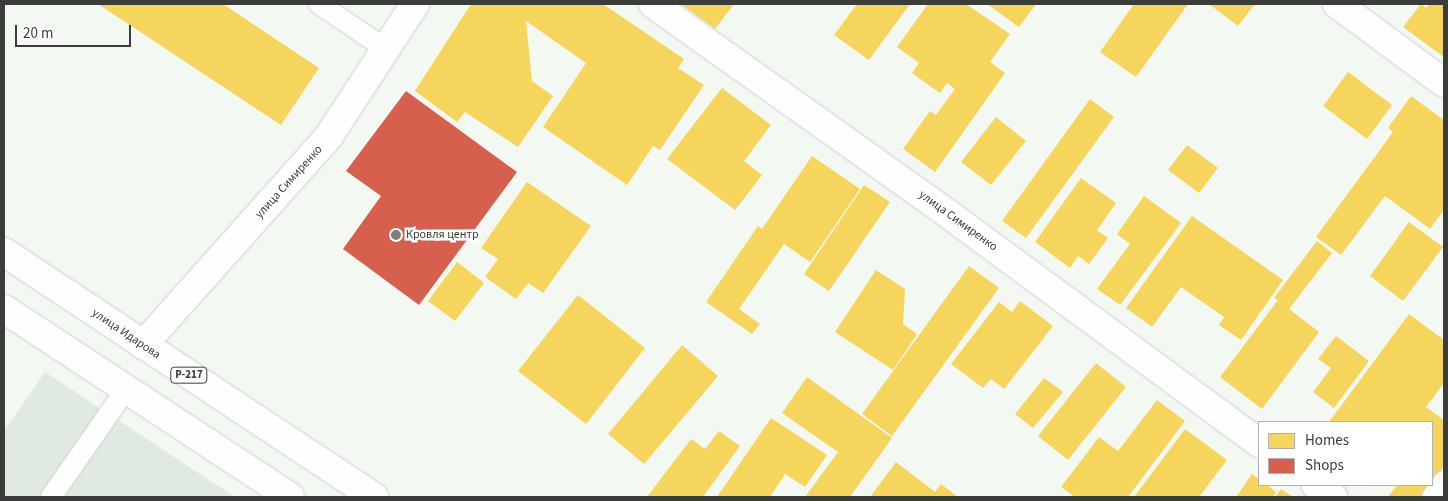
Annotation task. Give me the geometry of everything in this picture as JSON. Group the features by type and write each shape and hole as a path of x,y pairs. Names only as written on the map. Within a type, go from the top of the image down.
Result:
{"street":[{"name":"улица Симиренко","path":"143,345 329,136 415,4"},
{"name":"улица Симиренко","path":"653,4 951,216 1258,442"},
{"path":"1337,4 1444,84"},
{"name":"улица Идарова","path":"4,252 374,497"},
{"path":"4,309 290,497"},
{"path":"1317,486 1333,497"}],"lane":[{"path":"318,4 386,49"},
{"path":"51,497 126,390"},
{"path":"1432,497 1444,481"}],"shaded area":[{"path":"45,372 235,497 4,497 4,431"}],"building: Homes":[{"path":"98,4 223,4 319,68 281,125"},
{"path":"471,4 603,4 684,59 678,68 704,85 660,150 653,146 627,185 543,127 586,63 526,21 532,81 553,96 518,147 465,112 457,122 415,91"},
{"path":"681,4 734,4 715,29"},
{"path":"857,4 910,4 869,60 834,35"},
{"path":"928,4 966,4 1010,34 990,62 1005,73 935,172 903,149 930,111 936,115 955,89 947,83 940,93 912,73 919,63 897,47"},
{"path":"987,4 1036,4 1019,27"},
{"path":"1134,4 1188,4 1136,77 1100,52"},
{"path":"1209,4 1255,4 1238,26"},
{"path":"1421,4 1426,8 1429,4 1444,5 1444,57 1403,27"},
{"path":"1348,72 1392,105 1367,139 1323,106"},
{"path":"722,88 771,125 744,161 762,175 735,210 667,159"},
{"path":"1411,96 1444,120 1444,210 1430,229 1385,196 1341,255 1316,237 1393,132 1388,128"},
{"path":"1090,99 1114,117 1026,238 1002,221"},
{"path":"996,117 1026,141 991,185 961,162"},
{"path":"1187,145 1218,168 1199,193 1168,170"},
{"path":"812,156 860,189 810,262 784,244 739,309 760,324 752,334 706,302 758,226 762,229"},
{"path":"1081,178 1116,203 1097,230 1108,238 1089,264 1078,256 1070,268 1035,242"},
{"path":"527,182 591,226 543,293 528,283 516,299 485,277 498,259 481,248"},
{"path":"864,185 890,202 829,291 804,274"},
{"path":"1144,196 1181,223 1120,305 1097,289 1130,244 1117,234"},
{"path":"1192,216 1283,280 1241,340 1219,325 1224,317 1181,287 1152,327 1126,308"},
{"path":"1409,222 1443,247 1403,301 1370,276"},
{"path":"1317,241 1332,253 1289,309 1319,332 1262,409 1220,377 1278,300 1274,298"},
{"path":"457,262 484,283 455,321 428,301"},
{"path":"969,266 999,288 892,436 862,414"},
{"path":"876,270 905,289 903,324 917,334 893,370 835,332"},
{"path":"578,295 645,348 586,424 518,371"},
{"path":"1020,301 1053,326 1004,389 991,379 983,388 951,364 999,302 1012,312"},
{"path":"1409,314 1444,340 1444,383 1426,407 1444,420 1444,466 1433,482 1433,421 1330,421"},
{"path":"1336,336 1369,361 1334,408 1313,392 1331,368 1318,359"},
{"path":"682,345 718,376 644,464 608,434"},
{"path":"1096,363 1126,387 1068,460 1038,436"},
{"path":"807,377 892,438 850,497 805,497 838,452 782,413"},
{"path":"1044,378 1063,392 1033,428 1015,414"},
{"path":"1157,400 1185,421 1128,497 1075,497 1061,487 1099,437 1118,451"},
{"path":"771,418 827,455 805,487 785,474 770,497 717,497"},
{"path":"1185,429 1227,460 1199,497 1134,497"},
{"path":"719,431 740,446 703,497 647,497 691,439 705,449"},
{"path":"896,462 935,492 941,484 958,497 870,497"},
{"path":"1252,474 1258,478 1258,486 1268,486 1276,492 1273,497 1236,497"},
{"path":"1396,486 1430,486 1422,497 1388,497"},
{"path":"1281,489 1293,497 1275,497"}],"building: Shops":[{"path":"406,91 517,172 419,305 343,249 381,196 346,171"}],"place":[{"name":"Кровля центр","path":"396,235"}]}
